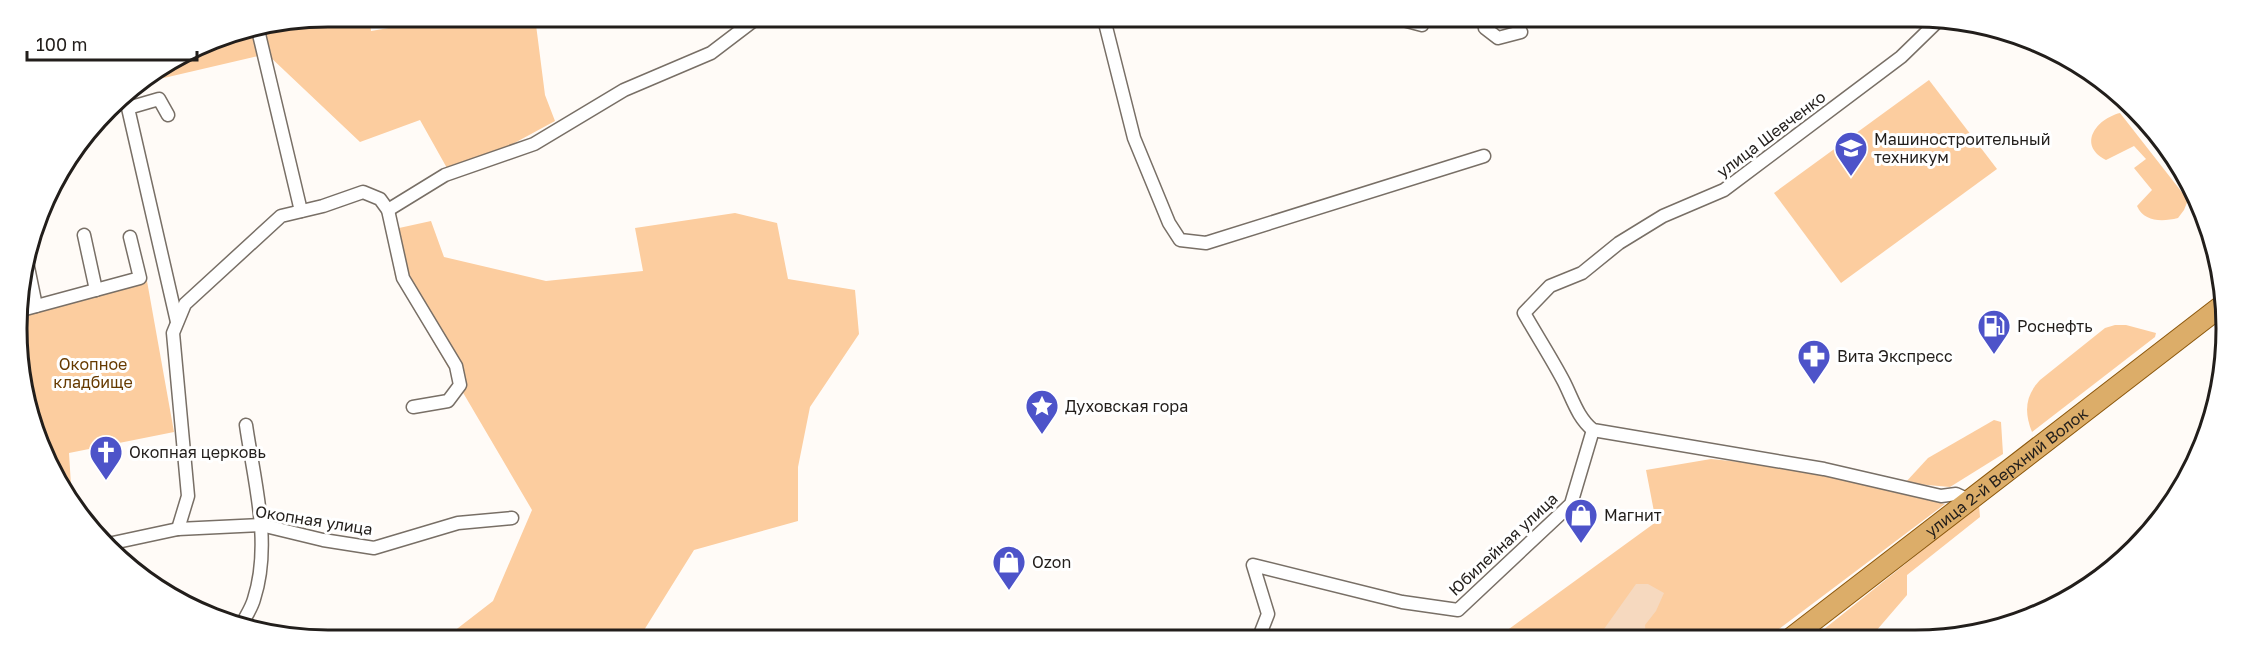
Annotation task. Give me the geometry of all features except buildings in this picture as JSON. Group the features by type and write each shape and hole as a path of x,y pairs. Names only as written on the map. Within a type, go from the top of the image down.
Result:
{"main road":[{"name":"улица 2-й Верхний Волок","path":"1801,630 2215,311"}],"street":[{"path":"388,210 445,175 534,144 624,90 711,53 745,27"},
{"path":"1106,27 1134,138 1169,223 1180,240 1206,243 1484,156"},
{"path":"1485,27 1498,38 1521,32"},
{"name":"улица Шевченко","path":"1593,430 1584,423 1564,381 1524,313 1550,286 1582,273 1619,243 1663,216 1724,190 1901,57 1930,28"},
{"path":"259,35 301,212"},
{"path":"168,116 159,99 128,108 177,322"},
{"path":"178,529 188,496 173,333 185,304 281,216 363,192 380,199 388,210 403,278 456,366 460,385 448,401 413,407"},
{"path":"84,235 96,290"},
{"path":"28,308 140,278 130,237"},
{"path":"31,282 36,306"},
{"path":"245,618 254,599 261,562 261,525 246,425"},
{"path":"1593,430 1824,469 1941,496 1956,494 1969,500"},
{"name":"Юбилейная улица","path":"1261,630 1268,614 1253,565 1402,602 1458,610 1571,504 1593,430"},
{"name":"Окопная улица","path":"115,542 178,529 261,525 322,540 374,548 458,523 512,518"}],"green space":[{"path":"328,27 371,27 371,31 394,27 536,27 545,95 555,121 452,177 420,120 360,142 267,54 160,79 213,50 250,37 289,30"},
{"path":"1929,80 1997,169 1841,283 1774,193"},
{"path":"2120,113 2186,198 2188,201 2184,210 2178,218 2154,220 2140,211 2137,206 2152,190 2134,168 2146,159 2134,146 2106,160 2097,154 2091,140 2093,133 2111,116"},
{"path":"735,213 777,223 788,279 855,290 859,334 810,407 798,467 798,521 694,550 644,630 455,630 493,601 532,510 395,277 390,230 431,221 444,257 546,281 643,271 635,228"},
{"name":"Окопное кладбище","path":"147,281 174,432 69,453 71,485 50,444 37,407 30,368 28,314"},
{"path":"2126,325 2156,333 2155,337 2032,432 2027,404 2035,386 2105,328"},
{"path":"1994,420 2001,422 2003,454 1950,487 1905,483 1928,458"},
{"path":"1711,459 1781,466 1945,504 1778,630 1508,630 1656,522 1646,470"},
{"path":"1979,505 1980,517 1907,575 1907,595 1877,630 1823,630"}],"shaded area":[{"path":"1636,584 1648,584 1664,593 1656,611 1645,625 1645,630 1604,629"}],"place":[{"name":"Машиностроительный техникум","path":"1851,177"},
{"name":"Роснефть","path":"1994,355"},
{"name":"Вита Экспресс","path":"1814,385"},
{"name":"Духовская гора","path":"1042,435"},
{"name":"Окопная церковь","path":"106,481"},
{"name":"Магнит","path":"1581,544"},
{"name":"Ozon","path":"1009,591"}]}
